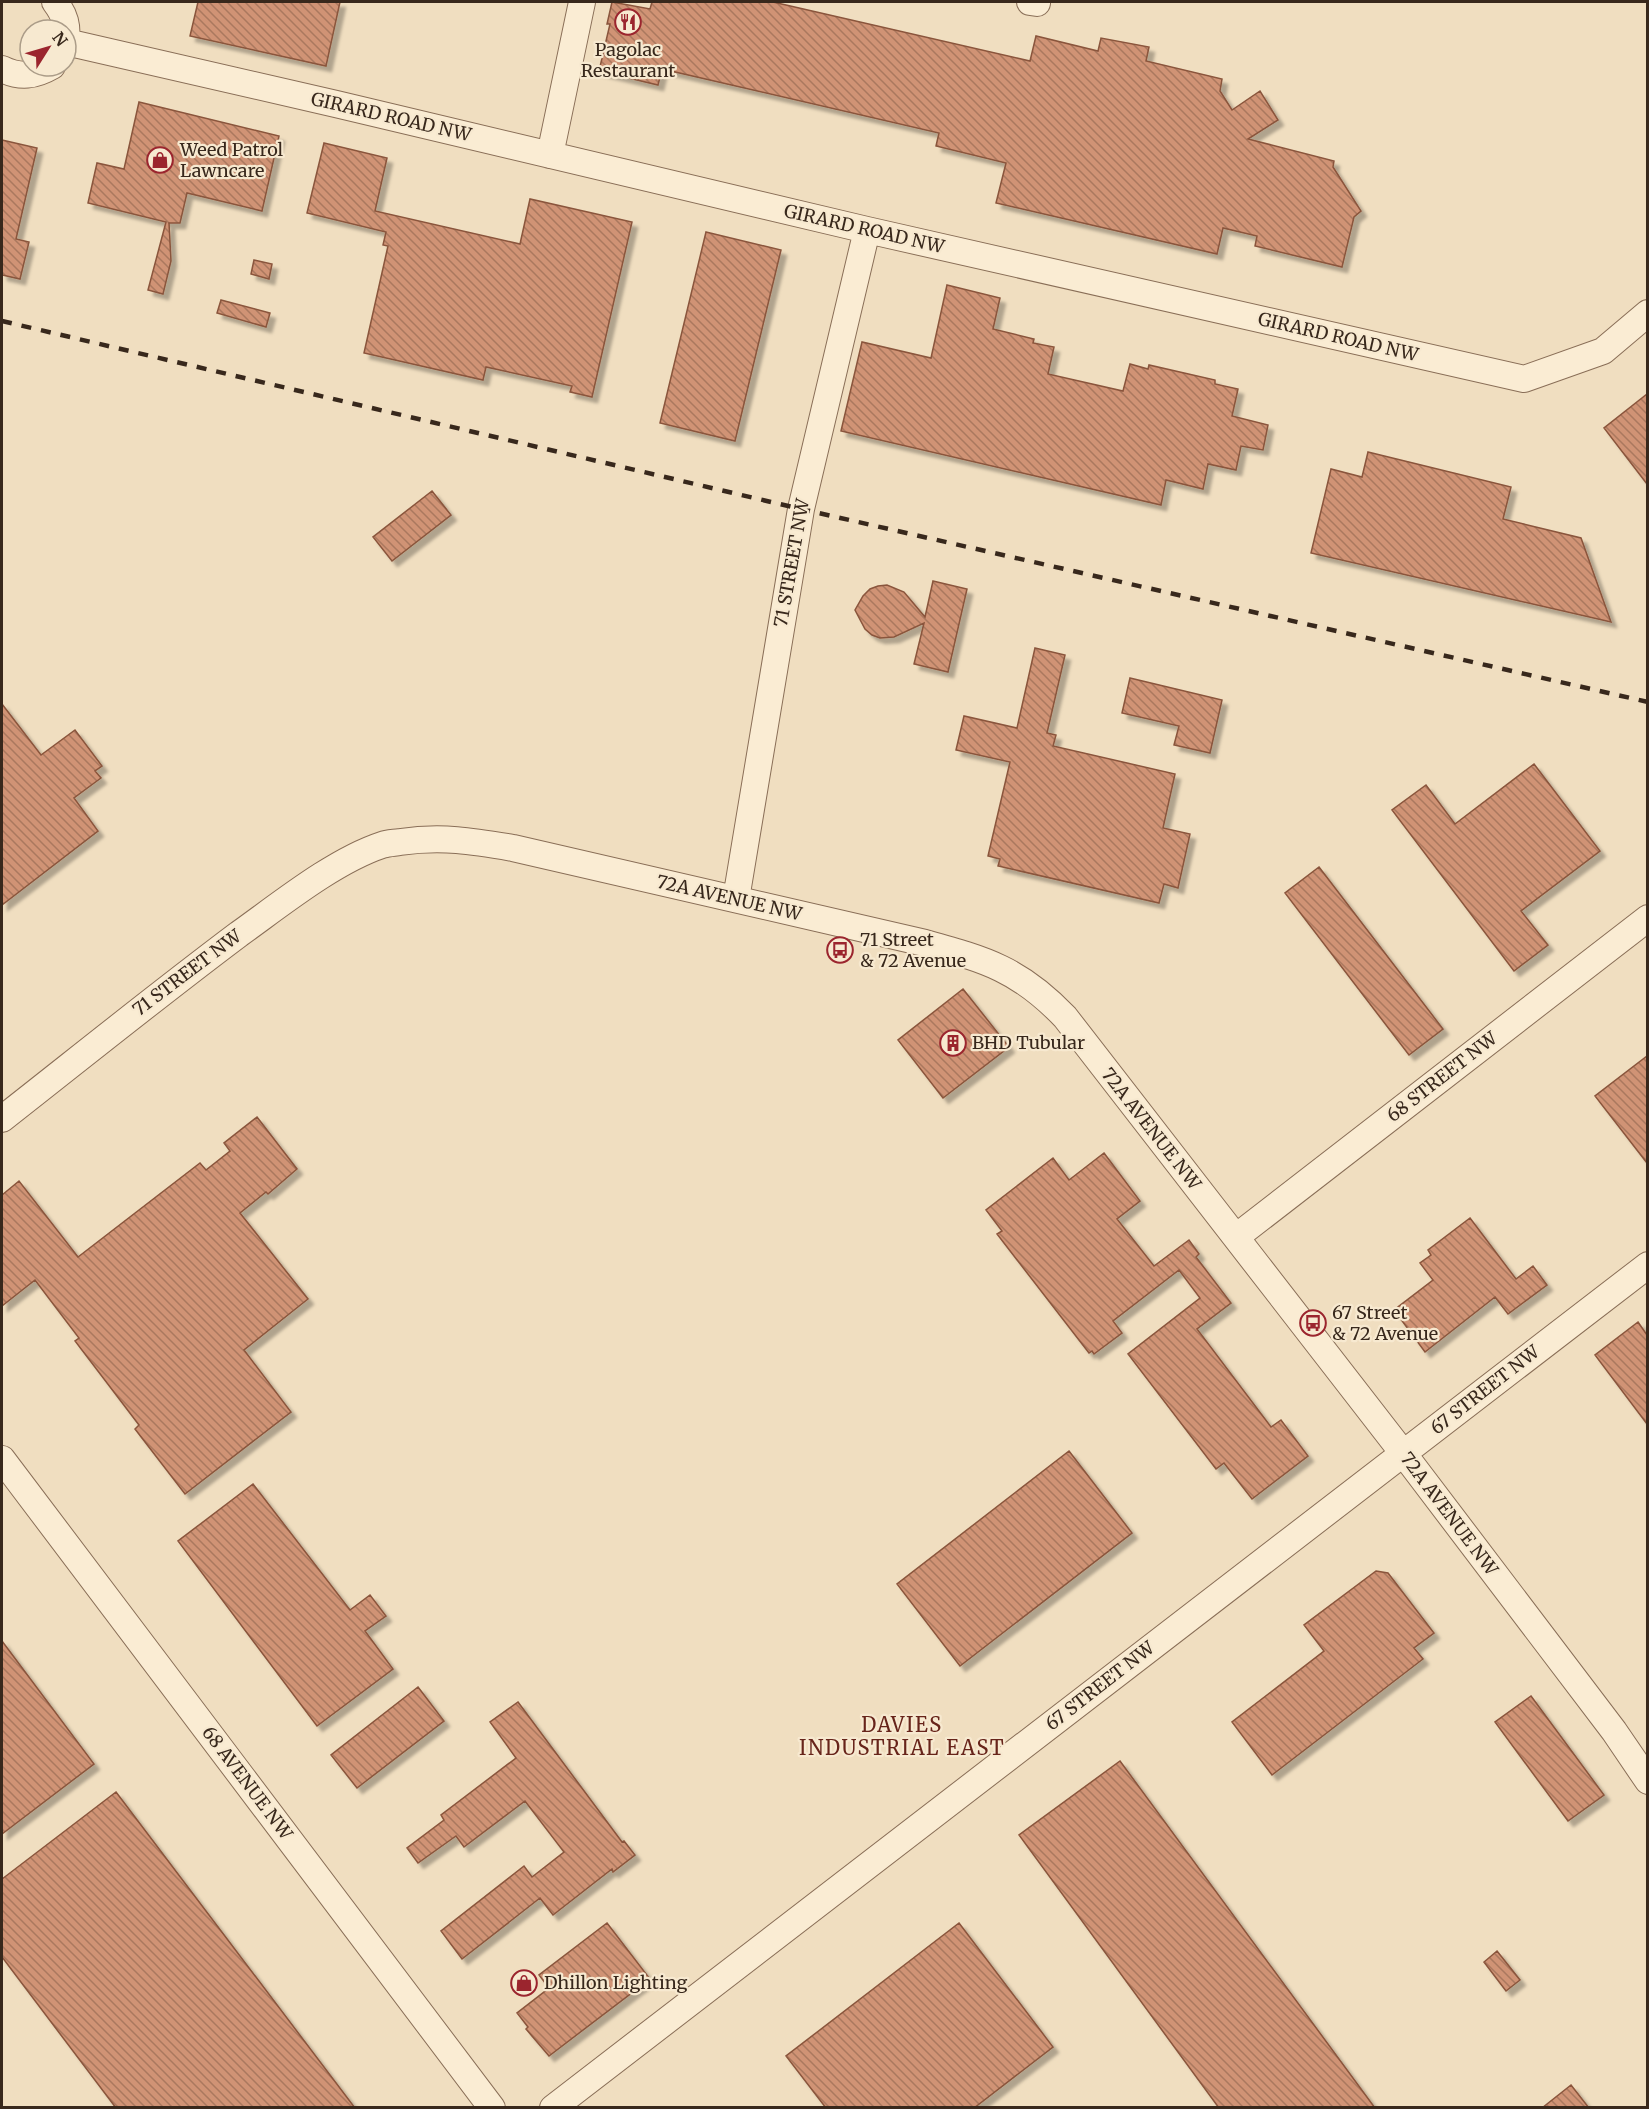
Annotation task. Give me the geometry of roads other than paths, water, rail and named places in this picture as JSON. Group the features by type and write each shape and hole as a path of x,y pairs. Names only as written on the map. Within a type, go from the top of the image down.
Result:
{"street":[{"name":"GIRARD ROAD NW","path":"55,2 65,18"},
{"path":"550,155 582,2"},
{"name":"GIRARD ROAD NW","path":"78,46 867,230 1524,379 1603,351 1647,313"},
{"path":"2,69 18,75"},
{"name":"71 STREET NW","path":"736,899 801,509 867,230"},
{"name":"72A AVENUE NW","path":"384,844 422,839 461,839 525,851 924,943 1000,967 1036,989 1065,1017 1403,1453 1614,1731 1647,1781"},
{"name":"71 STREET NW","path":"2,1119 105,1035 255,922 331,871 356,856 384,844"},
{"name":"68 STREET NW","path":"1236,1237 1647,918"},
{"name":"67 STREET NW","path":"553,2108 1647,1265"},
{"name":"68 AVENUE NW","path":"2,1459 492,2108"}],"railway":[{"path":"2,321 801,509 1648,702"}],"place":[{"name":"Pagolac Restaurant","path":"628,22"},
{"name":"Weed Patrol Lawncare","path":"160,160"},
{"name":"71 Street & 72 Avenue","path":"840,950"},
{"name":"BHD Tubular","path":"953,1043"},
{"name":"67 Street & 72 Avenue","path":"1313,1323"},
{"name":"Dhillon Lighting","path":"524,1983"}],"district":[{"name":"DAVIES INDUSTRIAL EAST","path":"902,1736"}]}
